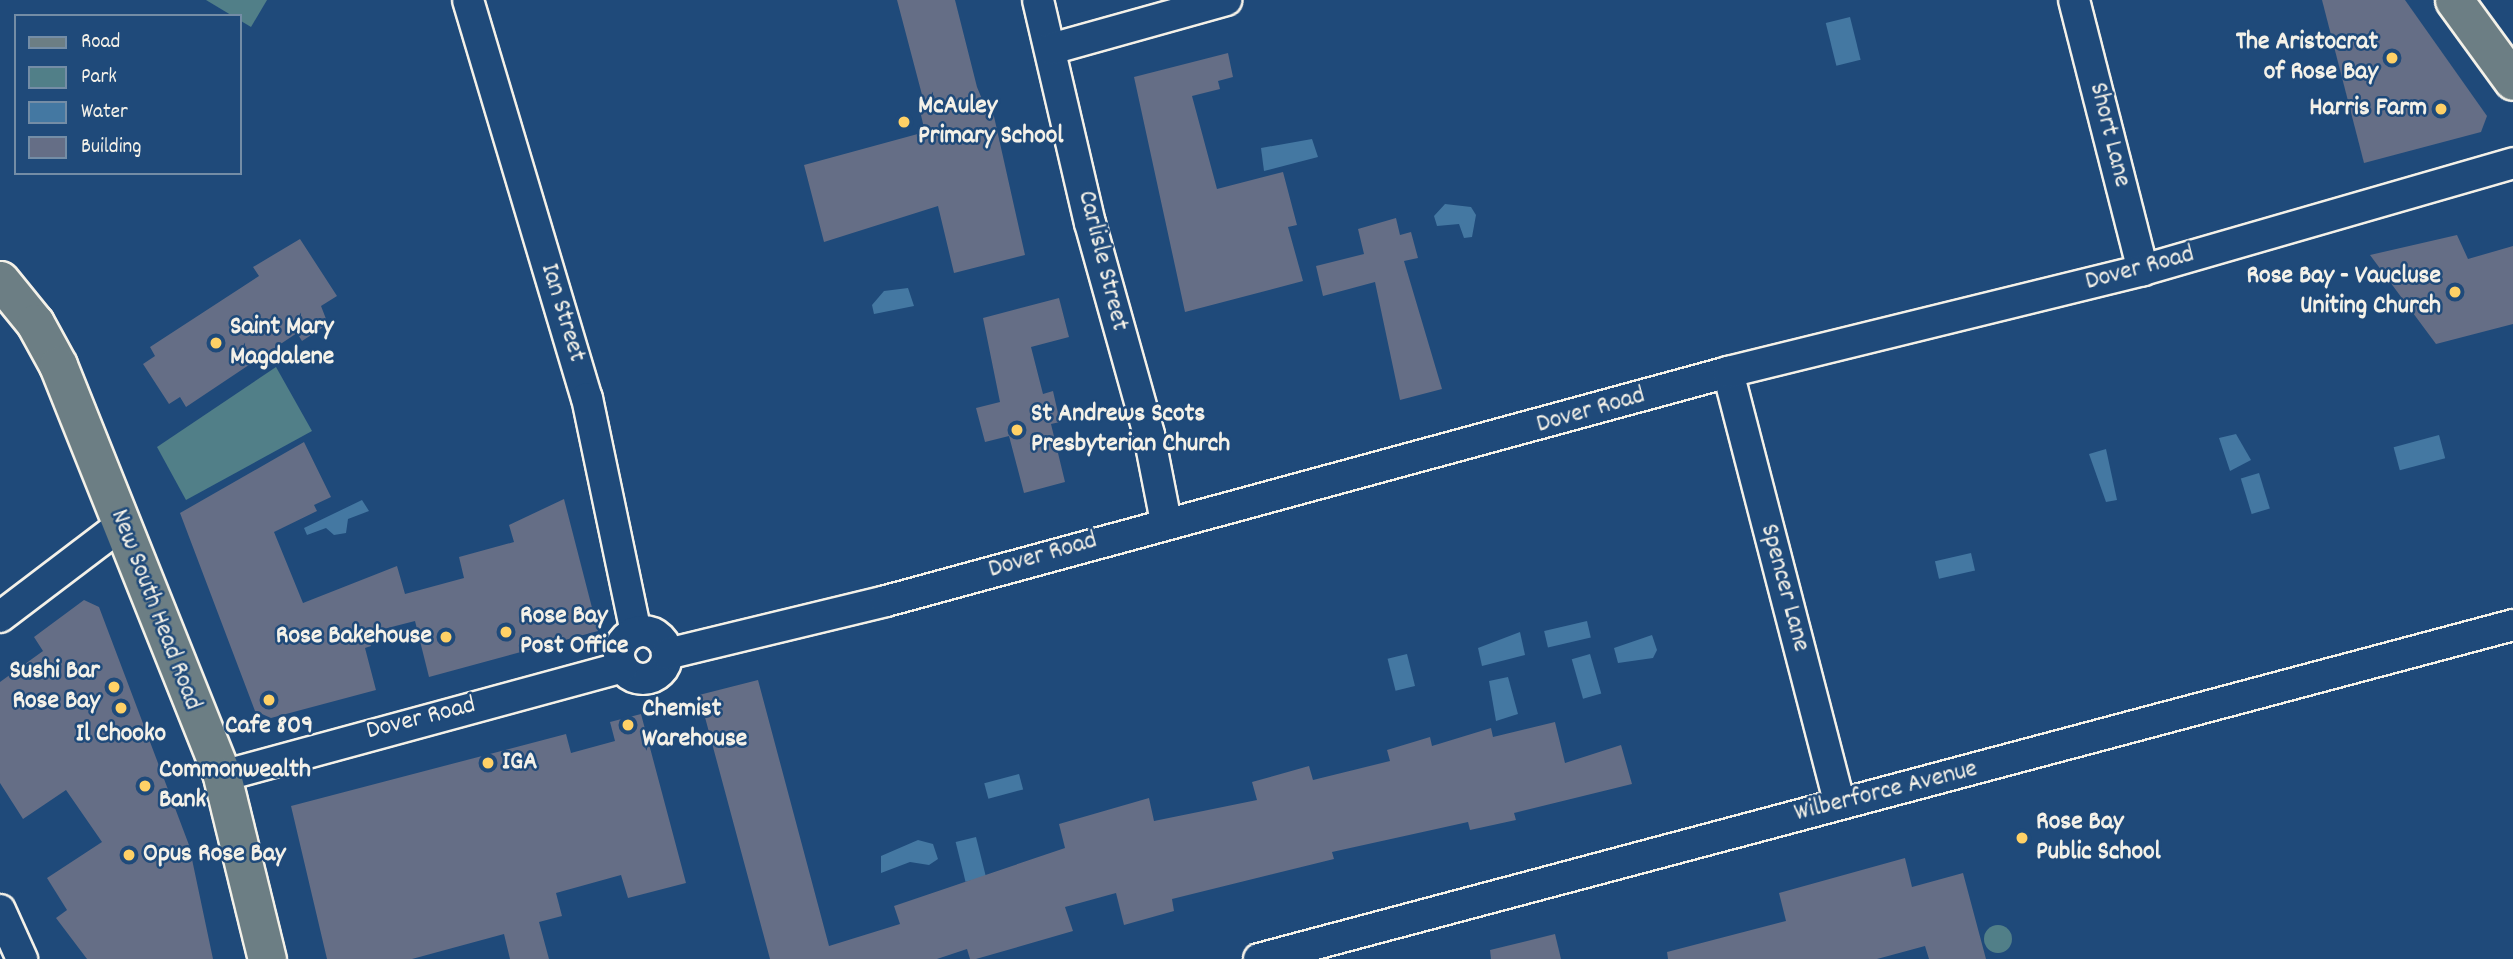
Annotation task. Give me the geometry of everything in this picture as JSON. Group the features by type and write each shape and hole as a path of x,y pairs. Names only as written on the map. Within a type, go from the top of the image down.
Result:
{"main road":[{"path":"2454,0 2513,81"},
{"name":"New South Head Road","path":"0,280 36,323 58,365 222,776 267,959"}],"street":[{"name":"Ian Street","path":"468,0 587,398 636,632"},
{"name":"Carlisle Street","path":"1038,0 1166,522"},
{"path":"1051,49 1226,0"},
{"name":"Short Lane","path":"2074,0 2143,270"},
{"name":"Dover Road","path":"667,654 853,610 1166,522 1728,372 2143,270 2513,163"},
{"name":"Spencer Lane","path":"1728,372 1840,804"},
{"path":"0,617 121,525"},
{"name":"Wilberforce Avenue","path":"1259,959 2513,625"},
{"path":"636,632 657,635 667,654 660,671 648,678 633,676 622,667 623,642 636,632"},
{"name":"Dover Road","path":"222,776 622,667"},
{"path":"0,910 22,959"}],"green space":[{"path":"206,0 267,0 251,27 242,22 242,14 229,14"},
{"path":"276,367 312,431 186,500 157,447"},
{"path":"1998,925 2008,929 2012,939 2008,949 1998,953 1988,949 1984,939 1988,929"}],"water":[{"path":"1850,17 1861,60 1836,66 1826,23"},
{"path":"1312,139 1318,157 1264,171 1261,148"},
{"path":"1445,204 1471,207 1476,215 1472,237 1464,238 1459,224 1437,226 1434,216"},
{"path":"908,288 914,306 874,314 872,305 884,291"},
{"path":"2236,434 2251,460 2230,471 2219,438"},
{"path":"2439,435 2445,458 2400,470 2394,447"},
{"path":"2106,449 2117,500 2106,502 2089,454"},
{"path":"2259,473 2270,508 2252,514 2241,479"},
{"path":"362,500 369,511 348,519 346,533 334,535 326,528 307,535 304,528"},
{"path":"1971,553 1975,571 1939,579 1935,561"},
{"path":"1587,621 1591,638 1548,647 1544,631"},
{"path":"1520,632 1525,655 1482,666 1478,648"},
{"path":"1652,635 1657,650 1653,658 1618,663 1614,648"},
{"path":"1407,654 1415,686 1396,691 1388,659"},
{"path":"1590,654 1601,693 1583,699 1572,659"},
{"path":"1508,677 1518,714 1496,721 1489,681"},
{"path":"1019,774 1023,789 988,799 984,783"},
{"path":"976,837 986,877 966,882 956,842"},
{"path":"918,840 933,844 938,859 929,865 910,862 881,873 881,856"}],"building":[{"path":"897,0 955,0 977,87 984,104 991,103 1025,255 954,273 938,206 824,242 804,165 925,132 920,111 926,110"},
{"name":"The Aristocrat of Rose Bay","path":"2322,0 2405,0 2487,116 2481,132 2364,163"},
{"path":"1228,53 1233,77 1218,81 1220,89 1192,96 1217,189 1283,172 1297,225 1288,227 1303,281 1185,312 1134,77"},
{"path":"1396,218 1400,235 1411,232 1418,258 1404,261 1442,389 1400,400 1375,282 1323,296 1316,266 1364,254 1358,229"},
{"name":"Rose Bay - Vaucluse Uniting Church","path":"2457,235 2468,259 2513,246 2513,324 2436,344 2370,255"},
{"path":"300,239 337,296 321,306 328,324 302,341 297,333 186,407 180,397 169,404 143,364 155,356 150,347 259,276 253,267"},
{"name":"St Andrews Scots Presbyterian Church","path":"1059,298 1069,337 1031,347 1043,394 1053,391 1060,422 1051,424 1065,482 1024,493 1009,436 985,442 976,408 1000,402 983,318"},
{"path":"304,442 331,497 314,505 317,511 274,532 303,603 397,566 405,594 464,578 459,557 514,542 509,525 564,499 598,631 429,677 415,621 368,633 371,646 365,648 376,690 271,718 255,711 180,513"},
{"path":"84,600 99,607 189,845 213,959 87,959 56,918 67,910 47,878 102,842 66,790 23,819 0,783 0,682 43,651 34,637"},
{"path":"758,680 829,946 900,924 894,906 1065,848 1059,824 1149,798 1154,821 1257,800 1252,782 1309,766 1313,780 1390,761 1387,750 1430,737 1432,746 1491,728 1493,737 1555,722 1565,763 1621,745 1632,784 1514,813 1516,820 1470,830 1468,822 1332,852 1334,859 1172,899 1174,911 1124,925 1116,893 1065,907 1073,931 976,959 970,959 967,949 937,959 770,959 699,695"},
{"path":"641,714 686,883 628,898 621,875 556,893 562,916 539,922 549,959 510,959 504,934 412,959 327,959 291,806 566,734 571,753 615,741 610,722"},
{"path":"1905,858 1912,887 1963,873 1986,959 1929,959 1925,946 1877,959 1668,959 1667,952 1786,921 1779,893"},
{"path":"1555,934 1561,959 1491,959 1490,950"}],"place":[{"name":"The Aristocrat of Rose Bay","path":"2392,58"},
{"name":"Harris Farm","path":"2441,109"},
{"name":"McAuley Primary School","path":"904,122"},
{"name":"Rose Bay - Vaucluse Uniting Church","path":"2455,292"},
{"name":"Saint Mary Magdalene","path":"216,343"},
{"name":"St Andrews Scots Presbyterian Church","path":"1017,430"},
{"name":"Rose Bay Post Office","path":"506,632"},
{"name":"Rose Bakehouse","path":"446,637"},
{"name":"Sushi Bar Rose Bay","path":"114,687"},
{"name":"Cafe 809","path":"269,700"},
{"name":"Il Chooko","path":"121,708"},
{"name":"Chemist Warehouse","path":"628,725"},
{"name":"IGA","path":"488,763"},
{"name":"Commonwealth Bank","path":"145,786"},
{"name":"Rose Bay Public School","path":"2022,838"},
{"name":"Opus Rose Bay","path":"129,855"}]}
